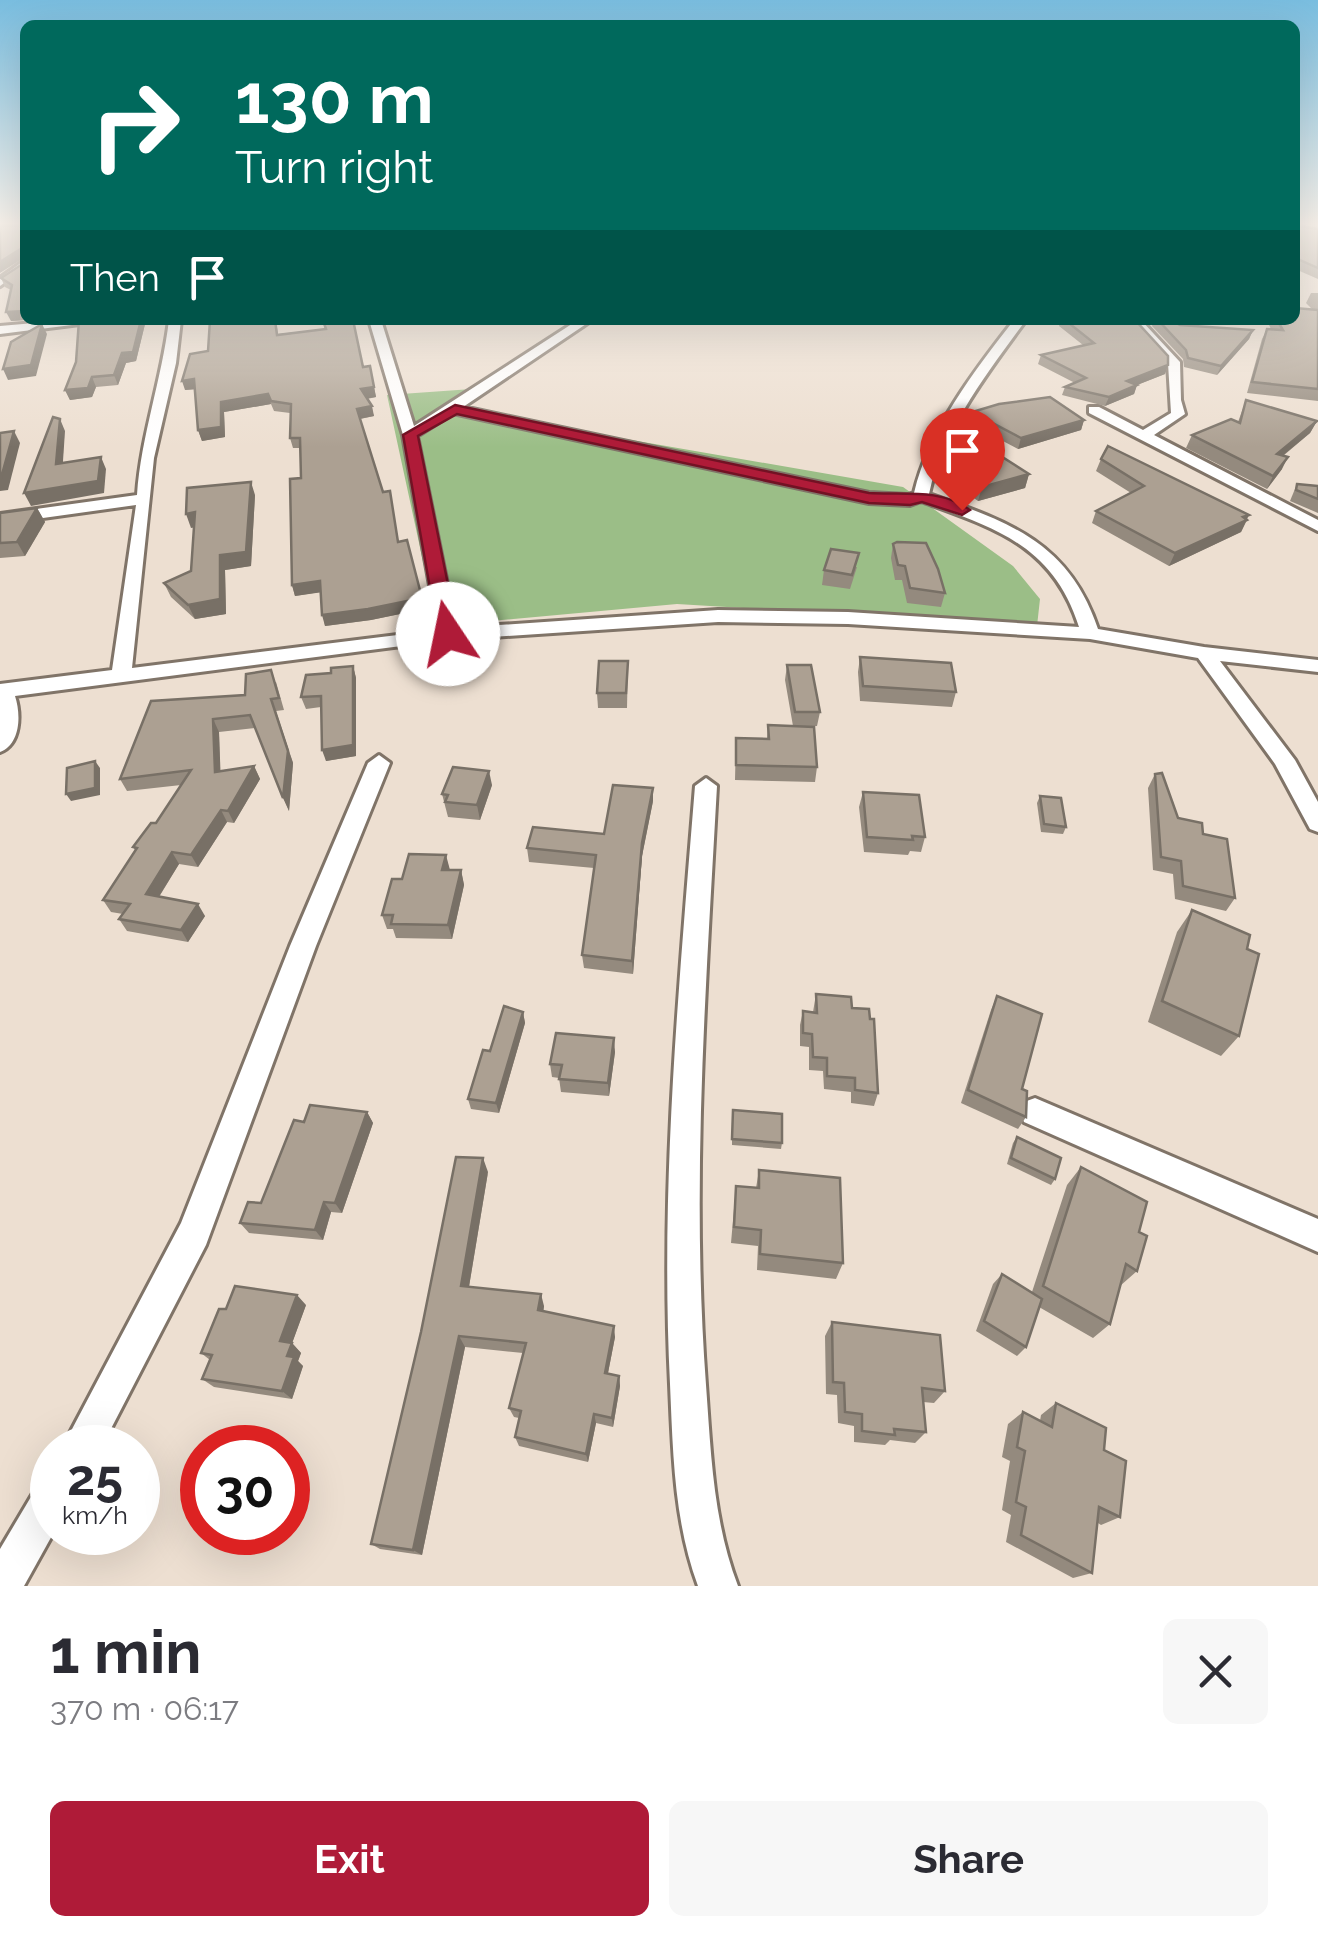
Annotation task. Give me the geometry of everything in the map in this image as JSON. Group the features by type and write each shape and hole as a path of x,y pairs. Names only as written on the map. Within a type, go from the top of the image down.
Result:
{"street":[{"path":"0,330 53,325"},
{"path":"122,672 147,458 175,325"},
{"path":"377,325 410,435 448,634"},
{"path":"410,435 579,325"},
{"path":"921,496 930,457 1016,325"},
{"path":"1139,325 1167,352 1177,368 1174,400 1178,414 1145,435"},
{"path":"455,409 869,498 910,500 921,496 1001,527 1043,554 1077,594 1090,634"},
{"path":"1094,410 1318,526"},
{"path":"0,519 145,499"},
{"path":"0,745 11,714 2,691 122,672 448,634 623,620 756,615 1090,634 1318,666"},
{"path":"1204,653 1284,760 1318,823"},
{"path":"94,1425 194,1233 378,762"},
{"path":"706,786 689,1012 682,1176 684,1342 695,1488 711,1570 718,1586"},
{"path":"1035,1112 1318,1236"},
{"path":"1,1586 30,1537"}],"green space":[{"path":"472,389 441,407 903,487 1013,566 1040,599 1037,626 677,604 437,626 387,395"}],"building":[{"path":"9,299 20,299 20,311 6,312"},
{"path":"1300,308 1318,310 1318,389 1252,382 1267,329 1283,330 1280,325 1300,325"},
{"path":"42,325 31,365 3,369 11,342"},
{"path":"79,325 140,325 133,352 122,353 114,375 92,377 88,388 65,390 76,362"},
{"path":"210,325 276,325 277,335 326,329 325,325 354,325 363,367 370,366 374,387 361,389 372,406 357,409 383,492 390,491 398,542 407,540 422,598 322,615 320,581 292,585 290,479 301,478 300,438 290,438 291,404 271,401 268,394 221,402 221,427 198,430 194,379 182,381 190,354 208,351"},
{"path":"1071,325 1140,325 1168,356 1168,365 1127,381 1137,385 1109,397 1065,387 1086,378 1041,355 1094,343"},
{"path":"1163,325 1253,330 1221,366 1188,358 1186,350"},
{"path":"1050,397 1084,420 1021,438 972,412 999,404"},
{"path":"1246,400 1317,421 1277,454 1288,457 1273,476 1192,435 1231,419 1240,423"},
{"path":"53,417 60,419 56,464 101,457 98,481 24,493"},
{"path":"14,431 1,478 0,478 0,433"},
{"path":"982,444 1029,474 982,487 942,460 944,455"},
{"path":"1108,446 1249,515 1243,517 1247,520 1175,553 1096,511 1144,486 1101,459"},
{"path":"251,482 246,552 220,555 220,599 188,605 164,583 191,571 195,512 186,514 187,488"},
{"path":"1297,484 1318,486 1318,499 1296,490"},
{"path":"37,508 17,542 0,543 0,513"},
{"path":"926,543 945,593 910,588 905,566 898,565 893,544"},
{"path":"831,549 859,553 852,575 824,570"},
{"path":"860,657 951,663 956,692 863,686"},
{"path":"599,661 628,661 626,693 597,693"},
{"path":"787,665 811,665 820,712 795,712"},
{"path":"353,666 353,745 322,750 321,696 301,697 306,675"},
{"path":"271,670 279,698 271,699 288,751 283,798 250,715 213,719 215,772 254,766 228,811 221,810 191,855 172,852 146,894 198,904 181,930 119,919 130,904 103,900 137,848 133,847 151,823 156,823 191,770 120,779 151,701 245,695 246,674"},
{"path":"768,725 814,727 817,767 736,765 736,738 769,739"},
{"path":"95,761 95,788 66,794 67,768"},
{"path":"453,767 489,771 477,805 445,802 448,795 442,794"},
{"path":"1162,773 1178,818 1202,823 1203,834 1227,839 1235,898 1183,886 1181,861 1161,857 1155,774"},
{"path":"613,785 653,788 642,843 632,961 582,955 596,855 527,848 533,827 604,834"},
{"path":"863,792 919,795 925,837 867,837"},
{"path":"1040,796 1061,798 1066,827 1044,824"},
{"path":"409,854 446,855 442,870 461,870 448,925 391,924 393,915 382,915 392,879 402,879"},
{"path":"1192,910 1250,935 1247,949 1259,954 1239,1036 1162,1001"},
{"path":"816,994 851,997 852,1008 869,1009 870,1019 874,1019 878,1093 855,1090 855,1078 827,1076 827,1058 813,1057 812,1034 803,1033 803,1011 817,1013"},
{"path":"997,996 1042,1014 1022,1089 1027,1091 1026,1117 968,1090"},
{"path":"504,1006 523,1012 496,1103 468,1099 483,1050 490,1051"},
{"path":"556,1033 614,1038 608,1083 559,1079 562,1065 550,1064"},
{"path":"310,1105 367,1112 335,1203 324,1202 315,1230 240,1223 248,1202 261,1203 294,1120 304,1122"},
{"path":"733,1110 782,1114 782,1143 732,1139"},
{"path":"1017,1137 1061,1158 1055,1179 1011,1158"},
{"path":"456,1157 483,1158 461,1286 541,1294 538,1310 614,1326 605,1373 619,1376 612,1418 594,1414 586,1454 515,1437 521,1411 509,1408 526,1343 459,1336 413,1550 371,1544 421,1332"},
{"path":"1081,1167 1147,1202 1139,1232 1147,1236 1137,1271 1126,1264 1110,1324 1043,1286"},
{"path":"759,1170 840,1178 843,1263 760,1254 761,1230 734,1227 736,1186 759,1188"},
{"path":"1002,1274 1042,1299 1026,1347 984,1321"},
{"path":"235,1286 297,1295 280,1341 292,1343 287,1356 294,1357 282,1391 202,1379 212,1355 201,1353 219,1309 226,1309"},
{"path":"832,1322 940,1335 945,1391 922,1388 926,1432 894,1429 895,1435 862,1431 862,1414 845,1412 844,1383 833,1382"},
{"path":"1056,1403 1106,1428 1104,1450 1126,1461 1120,1517 1099,1507 1092,1573 1021,1535 1026,1507 1016,1502 1025,1451 1017,1447 1023,1412 1052,1427"}],"route":[{"path":"448,634 410,435 455,409 869,498 896,501 921,496 962,510"}]}
